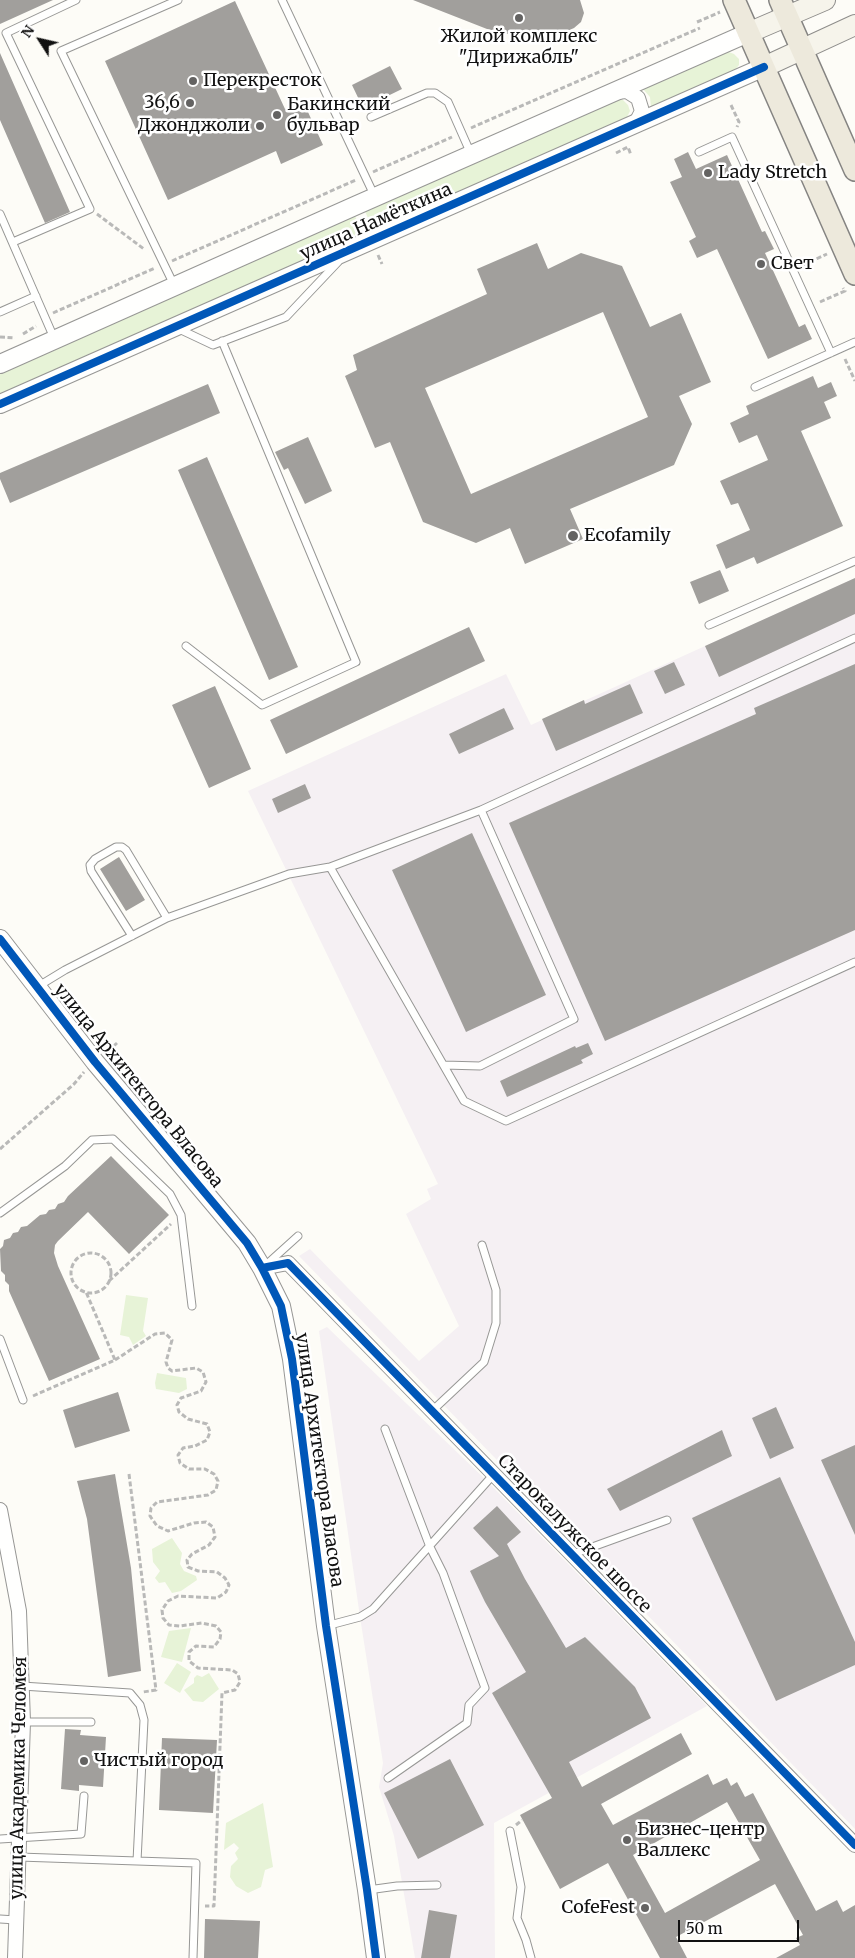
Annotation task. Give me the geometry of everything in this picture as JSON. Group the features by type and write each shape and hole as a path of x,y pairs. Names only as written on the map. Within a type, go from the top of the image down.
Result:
{"main road":[{"name":"улица Намёткина","path":"748,33 784,8 825,0"},
{"path":"730,4 748,33 764,67 848,278"},
{"path":"784,8 855,170"},
{"name":"улица Намёткина","path":"764,67 855,25"}],"street":[{"name":"улица Намёткина","path":"0,364 55,338 748,33"},
{"name":"улица Намёткина","path":"0,404 764,67"},
{"path":"614,92 627,90 638,98 642,111 636,123 631,126"},
{"name":"улица Архитектора Власова","path":"0,939 95,1062 247,1243 281,1306 292,1359 326,1626 376,1958"},
{"name":"Старокалужское шоссе","path":"262,1268 288,1263 855,1845"},
{"name":"улица Академика Челомея","path":"0,1510 19,1611 22,1686 23,1722 15,1958"}],"lane":[{"path":"13,242 90,209 6,33 76,0"},
{"path":"174,287 61,51 178,0"},
{"path":"282,0 375,197"},
{"path":"371,117 427,93 435,93 448,102 472,155"},
{"path":"699,152 732,137 831,353"},
{"path":"0,214 55,338"},
{"path":"174,326 212,345 286,317 347,252"},
{"path":"0,312 36,296"},
{"path":"186,646 262,704 356,662 222,341"},
{"path":"755,387 855,342"},
{"path":"709,625 855,560"},
{"path":"37,987 65,970 167,918 288,874 330,867 481,810 855,638"},
{"path":"444,1065 480,1066 574,1019 481,810"},
{"path":"132,936 90,871 90,864 95,859 116,847 122,847 126,850 167,918"},
{"path":"330,867 464,1101 506,1121 855,962"},
{"path":"0,1213 65,1166 92,1140 113,1139 170,1194 181,1215 192,1306"},
{"path":"262,1268 298,1236"},
{"path":"433,1410 484,1362 496,1323 496,1290 482,1246"},
{"path":"0,1340 23,1400"},
{"path":"384,1429 430,1547 443,1573 485,1688 469,1705 467,1723 388,1778"},
{"path":"326,1626 360,1617 373,1609 495,1474"},
{"path":"573,1554 667,1520"},
{"path":"22,1686 130,1694 140,1705 144,1720 137,1861"},
{"path":"23,1722 91,1722"},
{"path":"0,1839 40,1835 81,1834 84,1796"},
{"path":"510,1831 521,1887 517,1918 531,1958"},
{"path":"19,1857 196,1863 193,1958"},
{"path":"367,1890 397,1886 437,1885"},
{"path":"0,1919 16,1920"}],"path":[{"path":"697,22 730,4"},
{"path":"0,337 15,338 35,327 45,317 700,28"},
{"path":"731,104 739,122 732,137"},
{"path":"617,152 628,147 632,154"},
{"path":"90,209 164,264"},
{"path":"376,251 382,264"},
{"path":"793,269 828,253 831,261"},
{"path":"810,307 845,291 848,278"},
{"path":"840,349 855,381"},
{"path":"0,1149 74,1084 117,1043"},
{"path":"109,1281 110,1268 102,1257 89,1253 82,1255 73,1264 72,1278 80,1289 86,1292 99,1291 181,1215"},
{"path":"86,1292 115,1360"},
{"path":"23,1400 115,1360 155,1334 165,1333 172,1340 171,1350 166,1362 168,1368 172,1371 196,1368 203,1372 206,1382 201,1391 181,1398 176,1405 179,1412 188,1419 207,1424 210,1432 207,1440 195,1446 183,1448 178,1455 180,1463 189,1469 205,1469 214,1474 218,1481 216,1490 208,1495 157,1502 151,1508 150,1516 157,1526 168,1531 194,1522 206,1522 213,1527 215,1536 209,1545 192,1554 187,1560 188,1567 198,1571 217,1572 228,1585 226,1592 217,1598 178,1596 168,1601 162,1610 163,1618 169,1625 180,1626 202,1623 216,1626 221,1632 220,1640 214,1647 196,1646 189,1652 189,1660 198,1668 232,1670 238,1674 240,1682 235,1690 222,1693 214,1906 195,1906"},
{"path":"129,1474 156,1690 130,1694"}],"shaded area":[{"path":"855,578 855,1829 299,1256 310,1249 419,1361 459,1326 406,1214 431,1199 427,1189 438,1184 248,791 506,674 531,725"},
{"path":"327,1327 488,1482 707,1706 494,1823 495,1958 415,1958 394,1836 379,1787 383,1763 319,1331"}],"green space":[{"path":"726,51 734,54 739,59 739,65 734,71 651,108 650,97 643,89"},
{"path":"618,98 628,105 630,111 627,117 373,230 365,211"},
{"path":"355,216 363,234 0,394 0,374"},
{"path":"126,1295 148,1298 143,1331 146,1336 133,1345 129,1337 120,1335"},
{"path":"157,1373 186,1378 187,1389 179,1393 156,1389"},
{"path":"172,1538 182,1553 180,1564 184,1571 196,1576 197,1580 181,1591 172,1593 165,1582 159,1583 155,1578 160,1571 153,1562 152,1549"},
{"path":"191,1628 182,1662 161,1657 169,1631"},
{"path":"177,1663 191,1672 180,1693 164,1683"},
{"path":"209,1673 219,1689 203,1702 193,1701 184,1690 194,1683 194,1678 197,1675 202,1677"},
{"path":"263,1803 273,1867 265,1870 261,1887 248,1893 236,1886 230,1877 231,1866 238,1859 235,1853 239,1848 234,1843 224,1850 226,1823"}],"building":[{"path":"0,0 53,0 0,24"},
{"name":"Жилой комплекс \"Дирижабль\"","path":"413,0 580,0 584,13 581,22 574,28 558,35 540,38 522,37 487,29"},
{"name":"Перекресток","path":"235,1 285,109 303,101 323,145 281,164 276,151 168,200 105,61"},
{"path":"0,53 70,212 45,223 0,120"},
{"path":"390,66 402,89 363,108 352,85"},
{"path":"688,152 696,169 727,155 762,232 765,231 774,249 765,253 799,327 805,324 812,339 768,359 717,249 697,258 689,241 696,237 670,182 682,177 674,159"},
{"path":"537,243 548,269 581,253 622,266 650,327 681,313 711,382 679,396 692,424 674,465 570,509 583,539 525,564 510,528 476,543 423,522 390,442 375,448 345,376 357,370 353,355 487,294 477,269","holes":["603,312 648,417 471,494 425,388"]},
{"path":"813,376 818,388 831,382 837,396 824,402 831,418 801,431 843,526 757,564 754,557 726,569 716,545 750,530 738,503 731,505 720,481 768,460 757,435 739,443 730,423 749,414 746,406"},
{"path":"208,384 220,413 10,503 0,479 0,473"},
{"path":"308,437 332,491 305,504 288,468 284,470 275,452"},
{"path":"207,457 298,667 269,680 178,470"},
{"path":"720,570 729,591 699,604 690,582"},
{"path":"855,578 855,614 719,677 705,646"},
{"path":"469,627 485,661 286,754 270,720"},
{"path":"674,662 685,685 665,694 654,671"},
{"path":"855,664 855,930 605,1041 509,823 756,714 754,708"},
{"path":"630,684 643,713 556,751 542,719 584,700 585,704"},
{"path":"215,686 251,769 209,788 172,705"},
{"path":"504,708 514,729 459,754 449,734"},
{"path":"305,784 311,798 278,813 272,799"},
{"path":"472,833 546,995 466,1032 392,870"},
{"path":"119,857 145,900 126,911 100,869"},
{"path":"588,1043 593,1054 581,1060 583,1063 507,1097 500,1081 575,1046 576,1048"},
{"path":"111,1156 169,1215 129,1254 88,1212 55,1245 54,1253 58,1266 100,1359 49,1381 9,1291 5,1275 1,1271 0,1249 3,1246 4,1240 10,1238 13,1233 18,1232 21,1227 27,1226 40,1215 46,1214 49,1210 55,1209 58,1204 64,1202"},
{"path":"118,1392 130,1431 75,1448 63,1410"},
{"path":"776,1407 794,1448 770,1459 752,1418"},
{"path":"722,1430 732,1456 620,1511 607,1489"},
{"path":"855,1445 855,1535 821,1460"},
{"path":"115,1474 131,1568 141,1671 108,1677 87,1519 77,1481"},
{"path":"780,1477 855,1642 855,1665 776,1701 692,1518"},
{"path":"497,1506 521,1532 507,1544 525,1579 566,1648 585,1637 635,1687 651,1718 569,1762 582,1787 681,1733 692,1754 601,1804 613,1825 708,1774 713,1785 727,1778 731,1786 737,1782 745,1797 753,1793 816,1911 837,1900 843,1912 855,1905 855,1958 776,1958 800,1945 796,1938 803,1935 775,1884 676,1937 687,1958 660,1958 608,1863 560,1889 520,1815 552,1798 492,1693 526,1672 485,1602 470,1571 499,1556 473,1528","holes":["727,1802 760,1860 665,1913 633,1855"]},
{"name":"Чистый город","path":"65,1729 81,1730 80,1735 106,1737 103,1787 79,1785 79,1791 61,1789"},
{"path":"162,1738 217,1740 213,1813 159,1810"},
{"path":"450,1759 484,1825 418,1859 384,1793"},
{"path":"429,1910 457,1915 450,1958 421,1958"},
{"path":"205,1919 260,1921 258,1958 204,1958"}],"cycle path":[{"path":"0,404 764,67"},
{"path":"0,939 95,1062 247,1243 281,1306 292,1359 326,1626 376,1958"},
{"path":"262,1268 288,1263 855,1845"}],"place":[{"name":"Жилой комплекс \"Дирижабль\"","path":"519,18"},
{"name":"Перекресток","path":"193,81"},
{"name":"36,6","path":"190,103"},
{"name":"Бакинский бульвар","path":"277,115"},
{"name":"Джонджоли","path":"260,126"},
{"name":"Lady Stretch","path":"708,173"},
{"name":"Свет","path":"761,264"},
{"name":"Ecofamily","path":"573,536"},
{"name":"Чистый город","path":"84,1761"},
{"name":"Бизнес-центр Валлекс","path":"627,1840"},
{"name":"CofeFest","path":"645,1908"}]}
